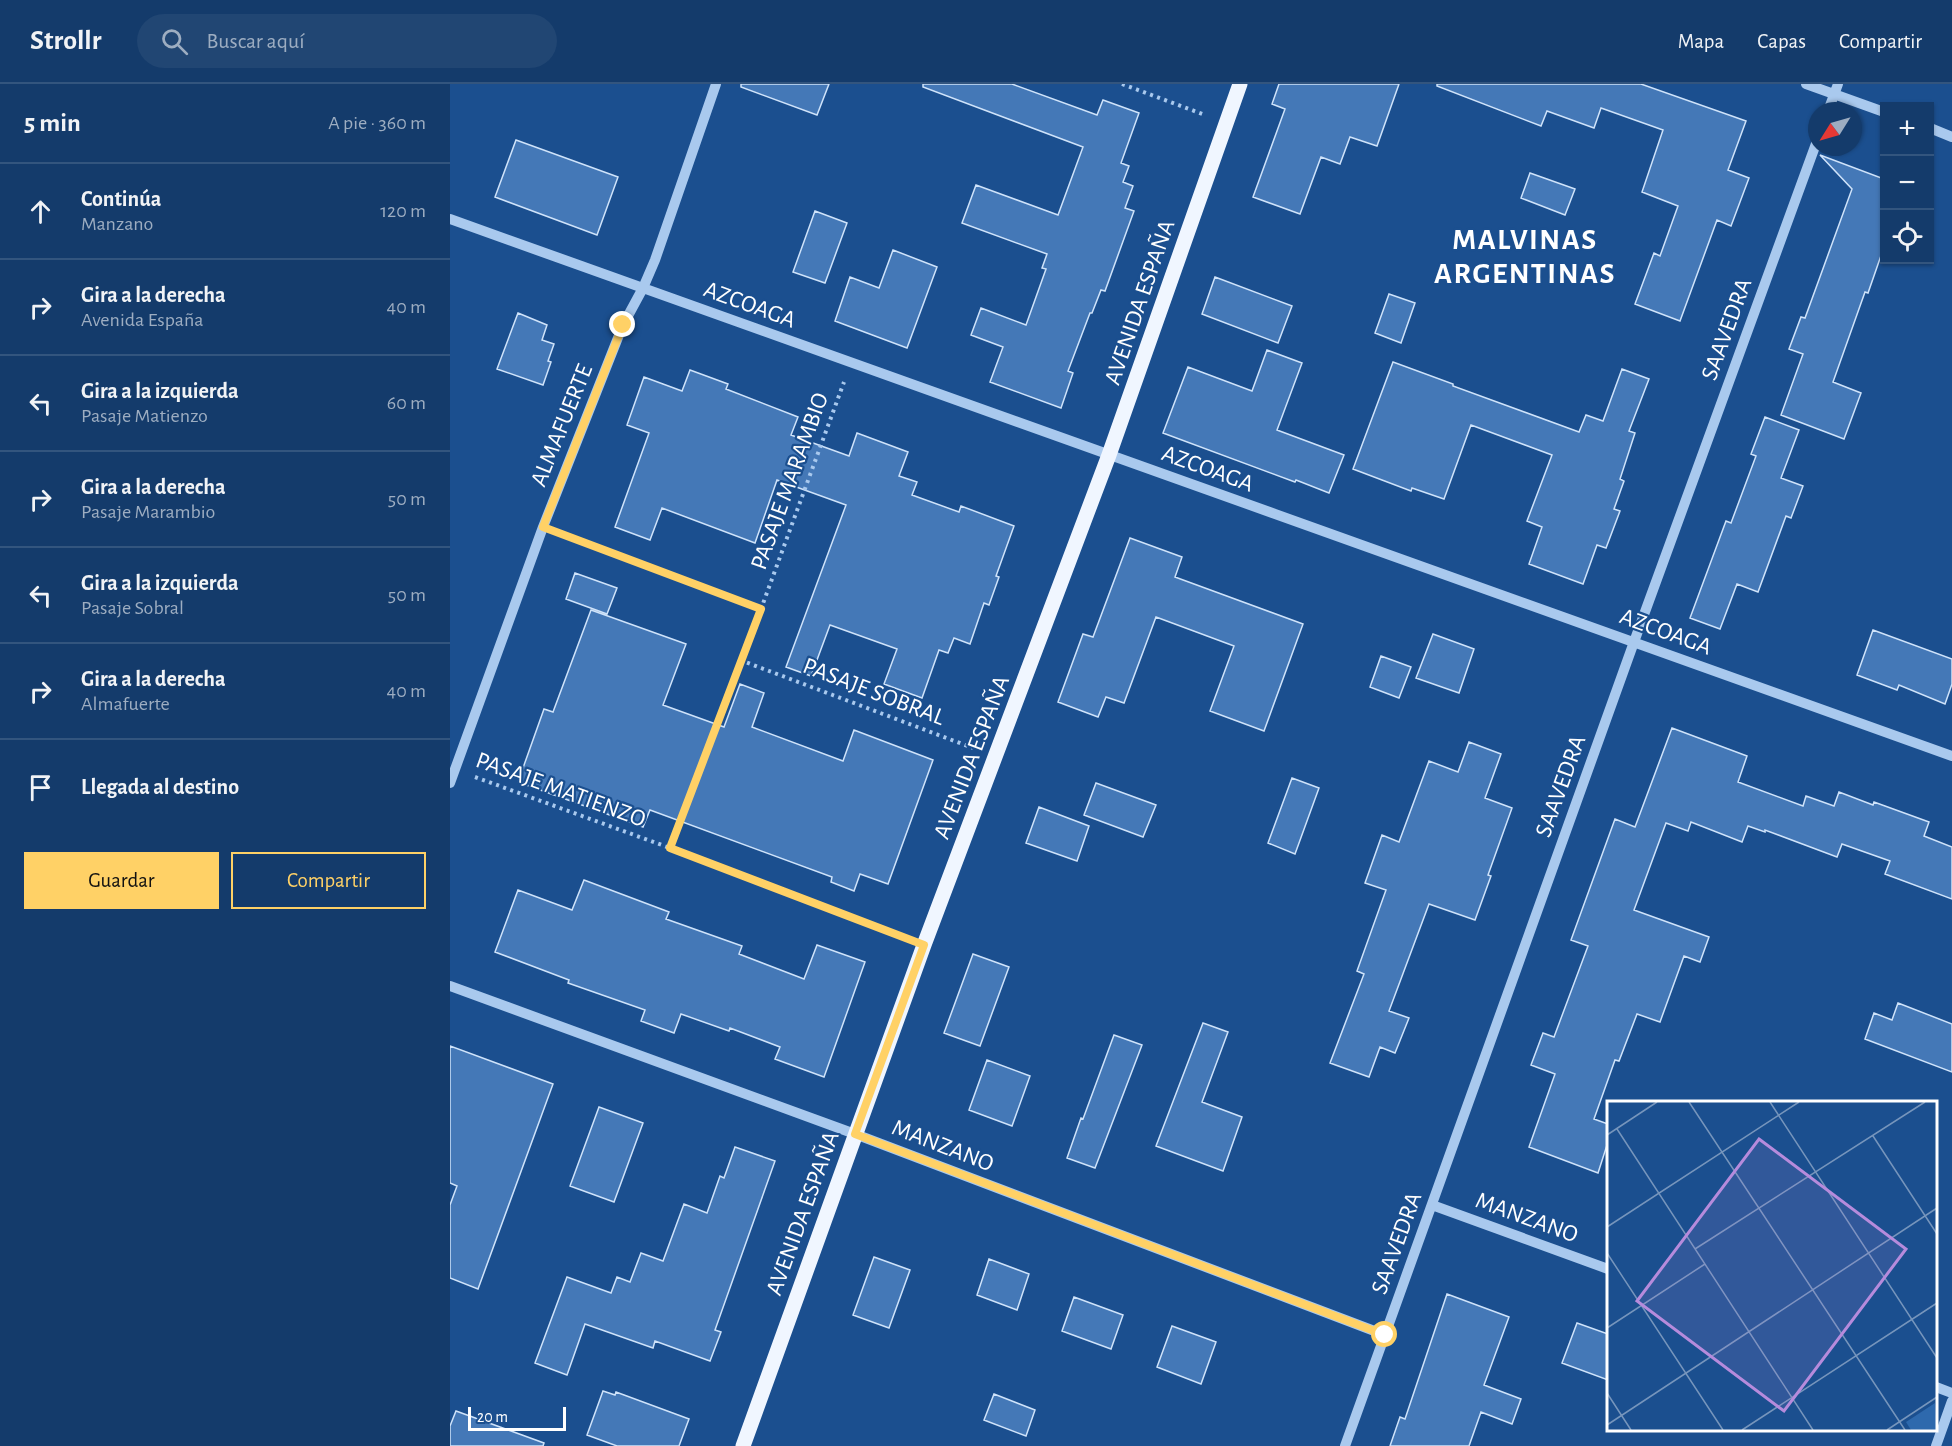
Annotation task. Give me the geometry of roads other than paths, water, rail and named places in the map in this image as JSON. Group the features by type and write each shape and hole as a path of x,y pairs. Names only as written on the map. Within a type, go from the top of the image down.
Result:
{"main road":[{"name":"AVENIDA ESPAÑA","path":"743,1446 924,945 1109,455 1240,84"}],"street":[{"name":"ALMAFUERTE","path":"450,783 543,527 623,325 655,261 716,84"},
{"path":"1806,84 1836,89 1880,110"},
{"path":"1934,130 1952,136"},
{"name":"SAAVEDRA","path":"1346,1446 1634,642 1812,156"},
{"name":"AZCOAGA","path":"450,219 1952,756"},
{"name":"MANZANO","path":"450,986 855,1134 1385,1335"},
{"name":"MANZANO","path":"1432,1205 1607,1269"},
{"path":"1937,1388 1952,1393"},
{"path":"1936,1446 1952,1401"}],"district":[{"name":"MALVINAS ARGENTINAS","path":"1525,256"}]}
